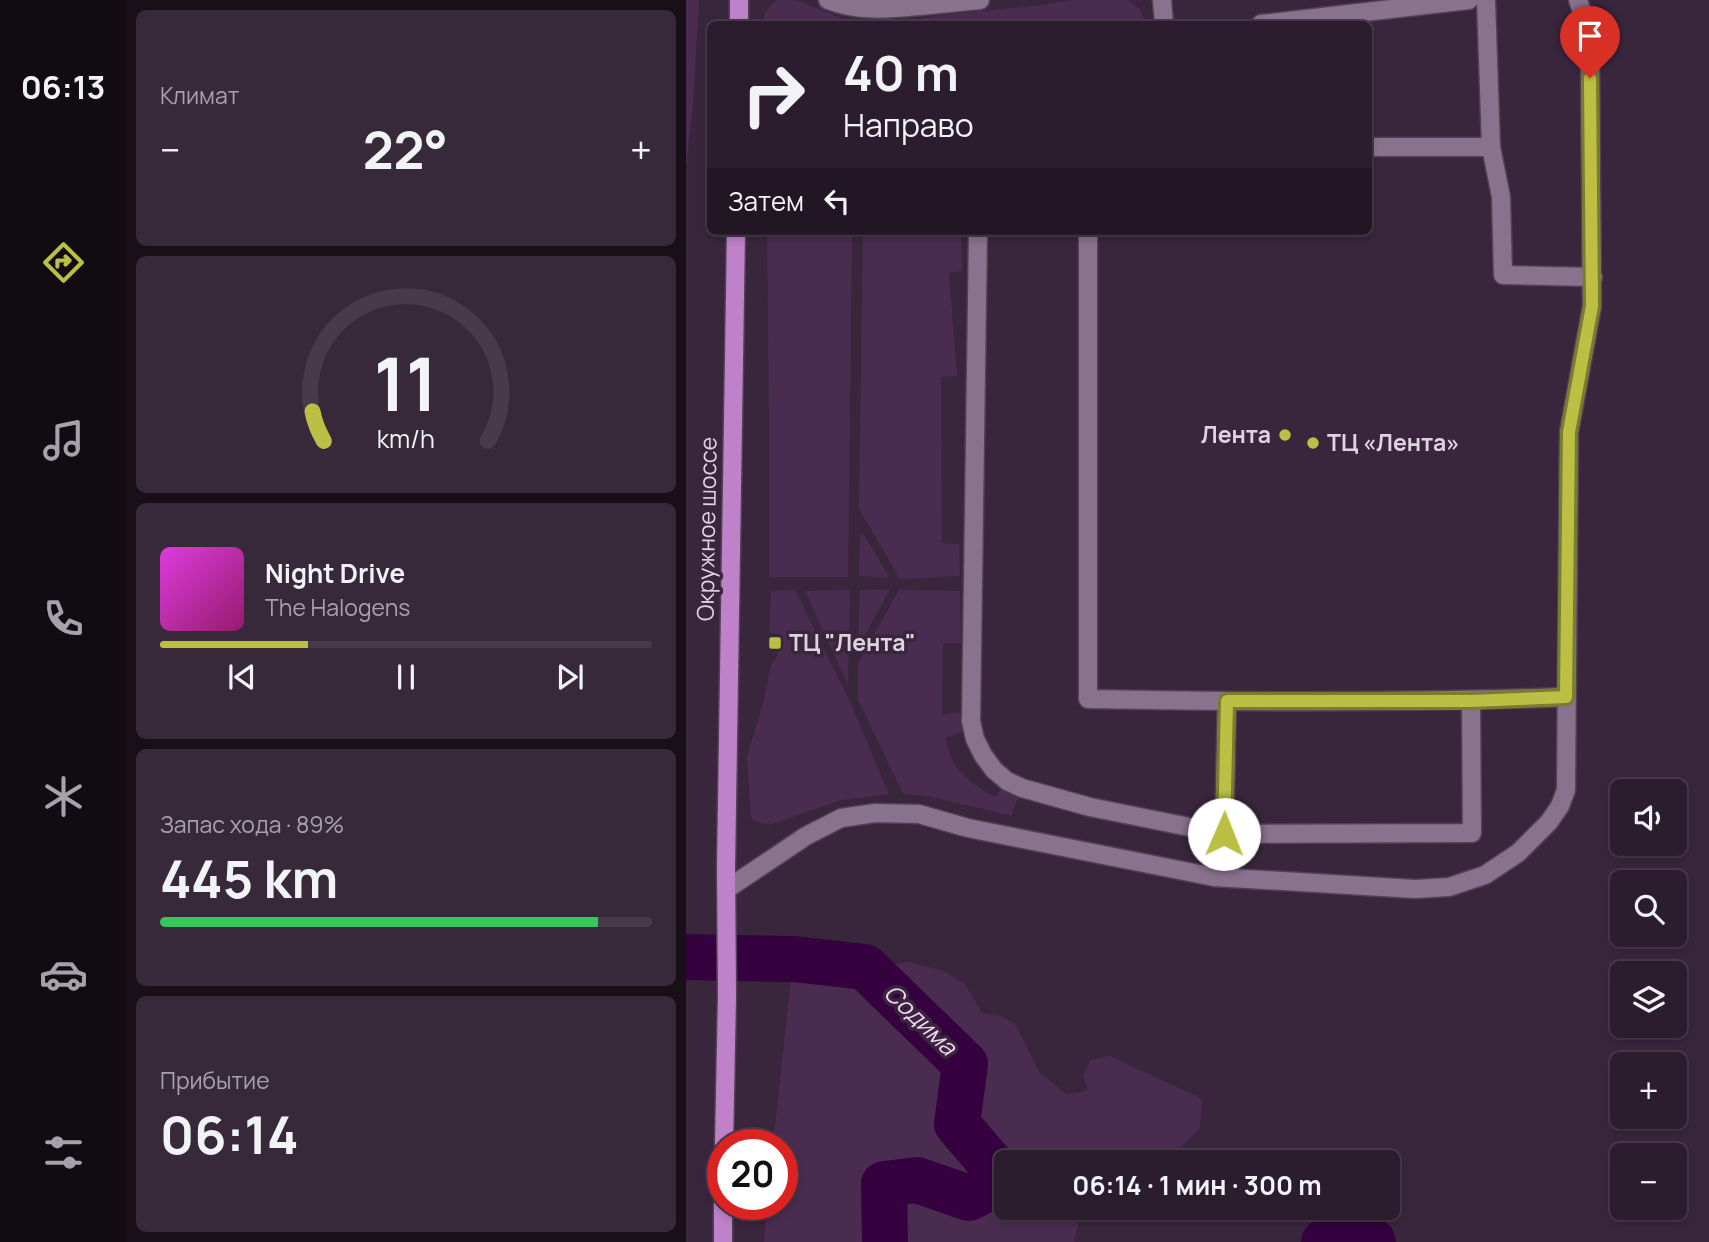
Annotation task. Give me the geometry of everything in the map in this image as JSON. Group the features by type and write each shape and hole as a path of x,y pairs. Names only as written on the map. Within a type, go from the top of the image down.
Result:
{"main road":[{"path":"739,0 739,21"},
{"name":"Окружное шоссе","path":"724,1129 736,235"},
{"path":"723,1220 723,1242"}],"lane":[{"path":"828,0 861,9 880,9 980,0"},
{"path":"1162,0 1164,21"},
{"path":"1287,21 1469,0"},
{"path":"1486,0 1491,147 1501,197 1503,275 1593,277"},
{"path":"727,889 806,836 841,818 876,813 919,814 968,828 1214,877 1415,889 1449,887 1485,875 1518,853 1549,822 1560,806 1566,790 1569,432 1592,306 1593,277 1590,52 1587,27 1577,0"},
{"path":"1372,147 1491,147"},
{"path":"978,235 971,721 975,739 994,771 1022,788 1090,807 1224,834 1472,833 1471,701"},
{"path":"1088,235 1088,699 1471,701 1566,697"},
{"path":"1214,877 1224,834 1227,701"}],"shaded area":[{"path":"686,0 699,0 686,167"},
{"path":"777,0 796,0 848,21 764,21 771,5"},
{"path":"1075,0 1126,0 1139,9 1145,21 907,21 951,14"},
{"path":"767,235 852,235 848,577 769,577"},
{"path":"863,235 961,235 962,271 949,273 957,376 941,377 942,543 959,544 960,576 900,579 859,509"},
{"path":"860,535 864,535 890,578 859,576"},
{"path":"890,589 865,635 858,638 860,590"},
{"path":"795,590 851,704 889,794 841,800 770,825 751,818 747,757 781,635 769,632 771,591"},
{"path":"850,590 848,685 805,591"},
{"path":"899,590 960,591 961,643 943,643 942,715 959,712 963,731 945,738 952,760 971,782 995,797 1004,786 1019,798 1012,816 928,796 903,794 858,700 858,663"},
{"path":"908,962 943,971 965,984 982,1013 1001,1016 1015,1024 1039,1072 1067,1095 1088,1090 1083,1076 1090,1060 1110,1056 1202,1099 1200,1128 1176,1150 994,1150 994,1220 1072,1220 1078,1225 1074,1242 764,1242 766,1220 798,1220 798,1129 775,1129 791,980"}],"waterway":[{"name":"Содима","path":"686,957 793,959 865,967 965,1064 957,1124 1004,1179 969,1198 917,1180 884,1184 885,1242"},
{"name":"Содима","path":"1324,1242 1355,1226 1373,1242"}],"place":[{"name":"Лента","path":"1285,435"},
{"name":"ТЦ «Лента»","path":"1313,443"},
{"name":"ТЦ \"Лента\"","path":"775,643"}],"route":[{"path":"1224,834 1227,701 1471,701 1566,697 1569,432 1592,306 1590,78"}]}
